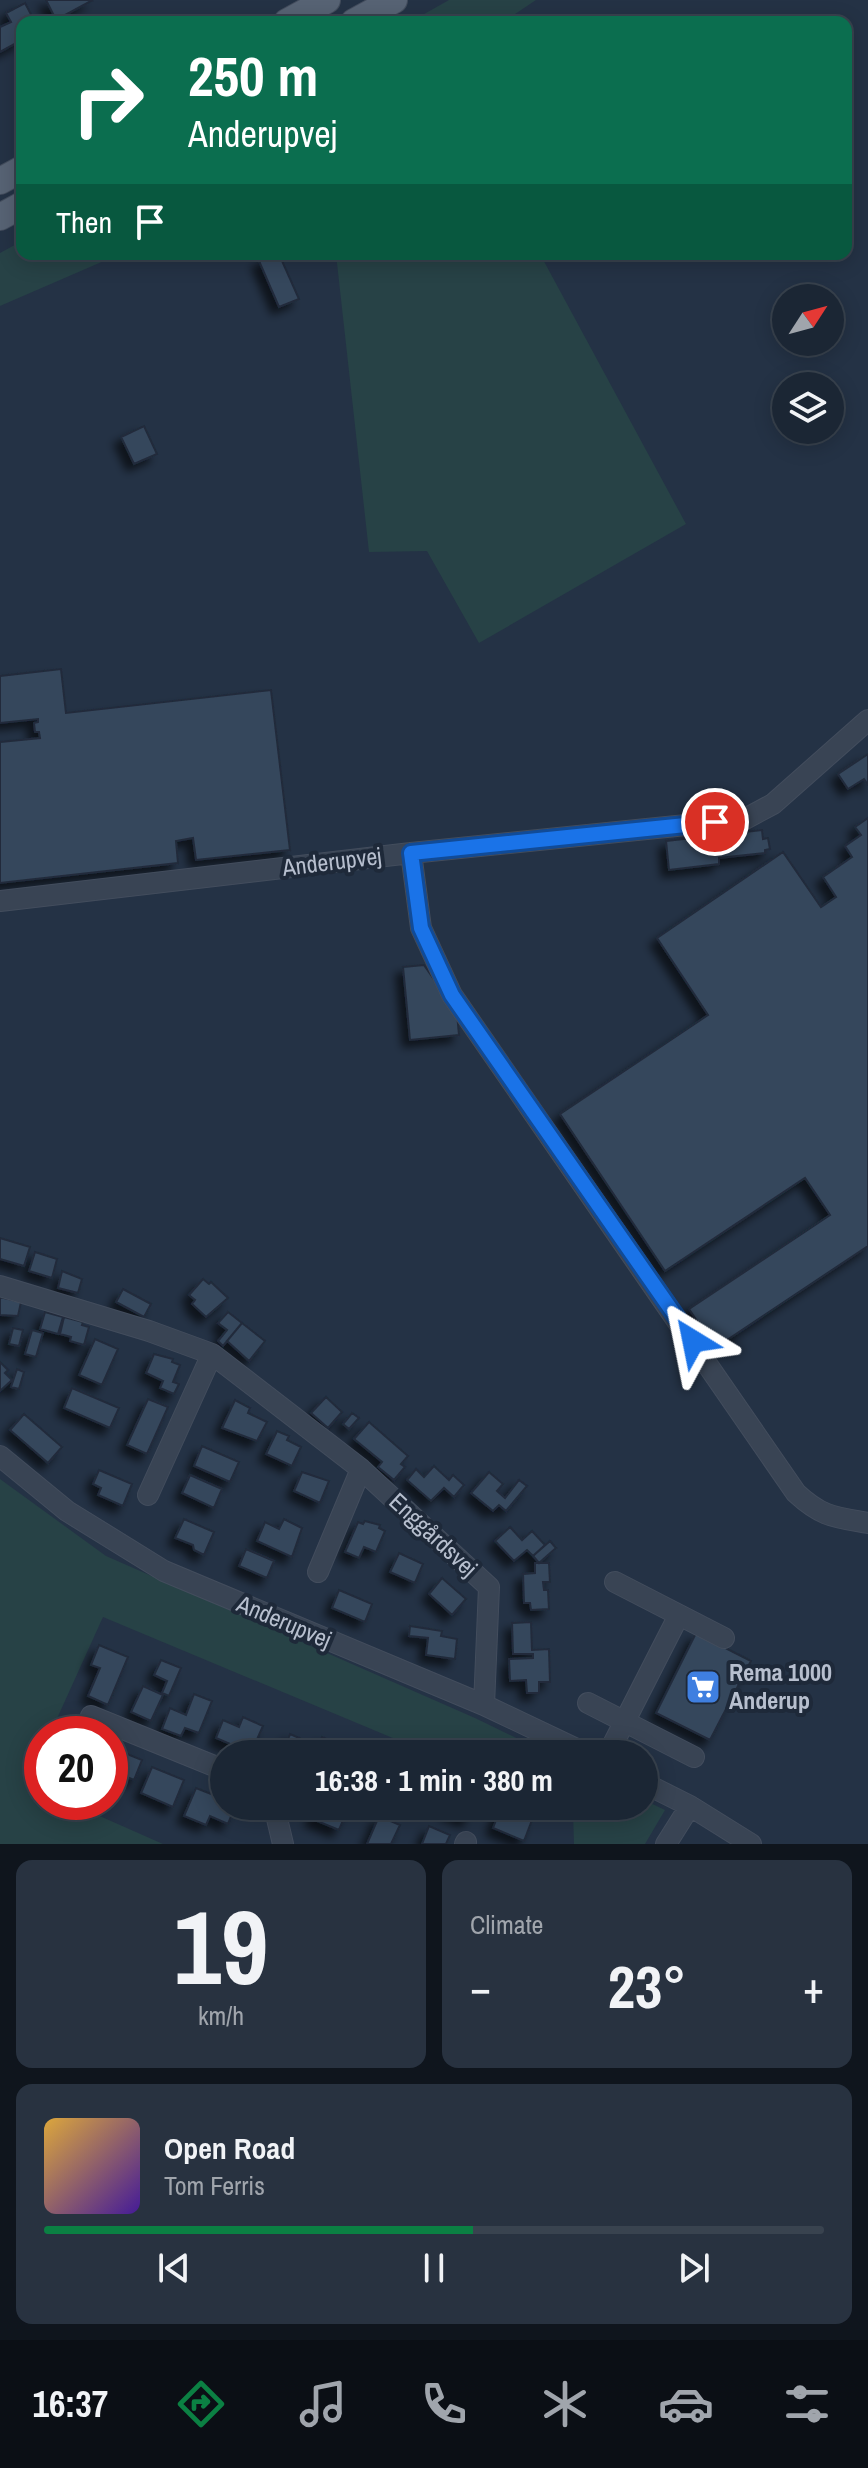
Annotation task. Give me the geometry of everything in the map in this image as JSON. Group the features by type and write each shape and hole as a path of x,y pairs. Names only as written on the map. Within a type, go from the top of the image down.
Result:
{"main road":[{"path":"298,16 327,0"},
{"path":"365,16 394,0"}],"street":[{"name":"Anderupvej","path":"0,901 411,853 745,819 773,804 868,720"},
{"path":"411,853 421,928 452,995 796,1493 814,1510 868,1523"},
{"name":"Enggårdsvej","path":"0,1286 149,1331 212,1354 361,1469 489,1587 484,1705"},
{"path":"148,1495 212,1354"},
{"name":"Anderupvej","path":"0,1456 67,1511 164,1571 484,1705 558,1740"},
{"name":"Enggårdsvej","path":"318,1572 361,1469"},
{"path":"615,1582 724,1638"},
{"path":"615,1740 679,1615"},
{"path":"588,1703 694,1757"},
{"path":"128,1731 210,1764"},
{"path":"658,1790 751,1844"},
{"path":"666,1844 690,1806"},
{"path":"277,1820 283,1844"}],"green space":[{"path":"449,0 536,0 512,16 421,16"},
{"path":"16,244 16,260 106,260 0,306 0,253"},
{"path":"337,260 543,260 686,524 479,643 427,551 369,552"},
{"path":"0,1479 106,1556 520,1740 397,1740 103,1617 58,1716 24,1716 24,1820 109,1820 163,1844 0,1844"},
{"path":"658,1807 665,1810 645,1844 574,1844 573,1820 658,1820"}],"building":[{"path":"46,0 93,0 63,16 54,16"},
{"path":"25,3 32,16 16,16 16,43 0,52 0,27 11,22 6,13"},
{"path":"282,260 299,299 279,307 259,261"},
{"path":"144,426 157,454 134,464 121,437"},
{"path":"61,669 66,713 271,690 290,850 196,860 193,838 176,841 178,863 0,883 0,742 40,738 39,732 35,732 34,723 38,719 0,723 0,676"},
{"path":"868,754 868,785 864,779 848,789 838,774"},
{"path":"868,818 868,1246 715,1348 689,1309 830,1215 805,1178 665,1271 560,1114 708,1015 657,938 783,852 821,907 836,897 823,877 852,857 845,846 861,835 855,827"},
{"path":"762,830 763,839 768,838 770,849 765,853 719,858 719,864 669,870 666,841"},
{"path":"424,965 457,1013 459,1035 410,1040 403,967"},
{"path":"0,1238 30,1247 24,1266 0,1259"},
{"path":"35,1252 57,1259 52,1278 29,1271"},
{"path":"62,1271 82,1279 78,1293 58,1288"},
{"path":"203,1279 209,1284 211,1282 228,1298 206,1317 192,1304 195,1300 189,1295"},
{"path":"123,1289 151,1304 144,1317 116,1302"},
{"path":"0,1297 21,1302 18,1316 0,1315"},
{"path":"45,1312 63,1317 58,1334 40,1329"},
{"path":"228,1312 242,1323 223,1346 218,1341 227,1330 218,1323"},
{"path":"64,1317 83,1322 82,1325 89,1327 84,1345 60,1334"},
{"path":"242,1323 265,1341 249,1361 227,1341"},
{"path":"13,1328 23,1330 19,1346 9,1344"},
{"path":"32,1330 43,1333 36,1357 25,1354"},
{"path":"95,1339 118,1349 102,1385 79,1375"},
{"path":"154,1354 173,1359 172,1362 180,1365 173,1382 179,1384 174,1394 160,1388 163,1381 146,1373"},
{"path":"0,1362 12,1380 0,1391"},
{"path":"17,1369 24,1372 19,1389 11,1387"},
{"path":"72,1388 119,1408 110,1428 64,1408"},
{"path":"326,1397 342,1412 328,1428 311,1413"},
{"path":"148,1399 168,1407 147,1454 127,1445"},
{"path":"235,1400 250,1408 248,1413 267,1422 257,1441 222,1428"},
{"path":"352,1413 359,1418 349,1429 343,1424"},
{"path":"24,1414 62,1447 48,1463 10,1430"},
{"path":"369,1422 408,1456 401,1464 405,1467 394,1480 378,1467 382,1462 354,1439"},
{"path":"277,1431 289,1436 287,1440 301,1447 292,1466 266,1454"},
{"path":"202,1446 239,1462 230,1482 194,1466"},
{"path":"434,1466 449,1480 453,1475 464,1485 454,1497 444,1488 431,1501 407,1480 416,1469 424,1477"},
{"path":"99,1470 132,1484 123,1506 98,1495 101,1488 93,1484"},
{"path":"302,1472 329,1481 320,1503 294,1491"},
{"path":"489,1472 503,1484 497,1491 505,1498 519,1480 527,1486 506,1511 499,1505 493,1511 471,1493"},
{"path":"190,1475 222,1489 214,1508 182,1493"},
{"path":"184,1519 214,1532 204,1555 194,1550 193,1545 175,1538"},
{"path":"284,1519 302,1528 292,1557 257,1541 265,1522 279,1529"},
{"path":"365,1521 380,1525 379,1528 385,1531 376,1552 364,1547 359,1558 345,1552 358,1522 363,1524"},
{"path":"510,1527 522,1540 532,1531 545,1545 533,1556 527,1550 514,1561 495,1541"},
{"path":"550,1541 556,1548 539,1563 533,1556"},
{"path":"246,1549 274,1561 267,1578 239,1566"},
{"path":"399,1553 423,1564 415,1583 390,1572"},
{"path":"535,1563 549,1563 550,1582 543,1582 544,1590 548,1590 549,1609 531,1610 530,1603 524,1603 523,1574 535,1573"},
{"path":"442,1578 466,1599 452,1615 429,1594"},
{"path":"339,1590 372,1604 365,1622 332,1608"},
{"path":"531,1622 532,1650 549,1649 550,1682 539,1682 539,1693 527,1693 526,1680 510,1681 509,1659 533,1658 533,1654 513,1654 512,1623"},
{"path":"410,1626 442,1631 441,1636 457,1639 455,1659 426,1655 428,1638 409,1636"},
{"name":"Rema 1000 Anderup","path":"696,1633 751,1661 710,1740 656,1713"},
{"path":"99,1645 128,1657 108,1705 88,1696 100,1668 91,1665"},
{"path":"161,1660 181,1668 169,1696 162,1693 167,1681 154,1675"},
{"path":"143,1686 163,1695 151,1721 131,1712"},
{"path":"194,1694 212,1701 199,1733 185,1728 181,1736 162,1729 170,1708 186,1715"},
{"path":"243,1717 263,1726 257,1740 216,1738 223,1720 239,1727"},
{"path":"290,1734 304,1740 288,1740"},
{"path":"128,1754 142,1760 134,1780 128,1778"},
{"path":"152,1767 184,1780 173,1807 141,1793"},
{"path":"196,1788 210,1794 210,1816 206,1825 184,1816"},
{"path":"314,1820 343,1820 339,1830"},
{"path":"377,1820 400,1825 391,1844 367,1844"},
{"path":"496,1820 532,1820 524,1841 493,1828"},
{"path":"429,1826 450,1835 446,1844 422,1844"}],"place":[{"name":"Rema 1000 Anderup","path":"703,1687"}],"route":[{"path":"693,1341 452,995 421,928 411,853 715,822"}]}
